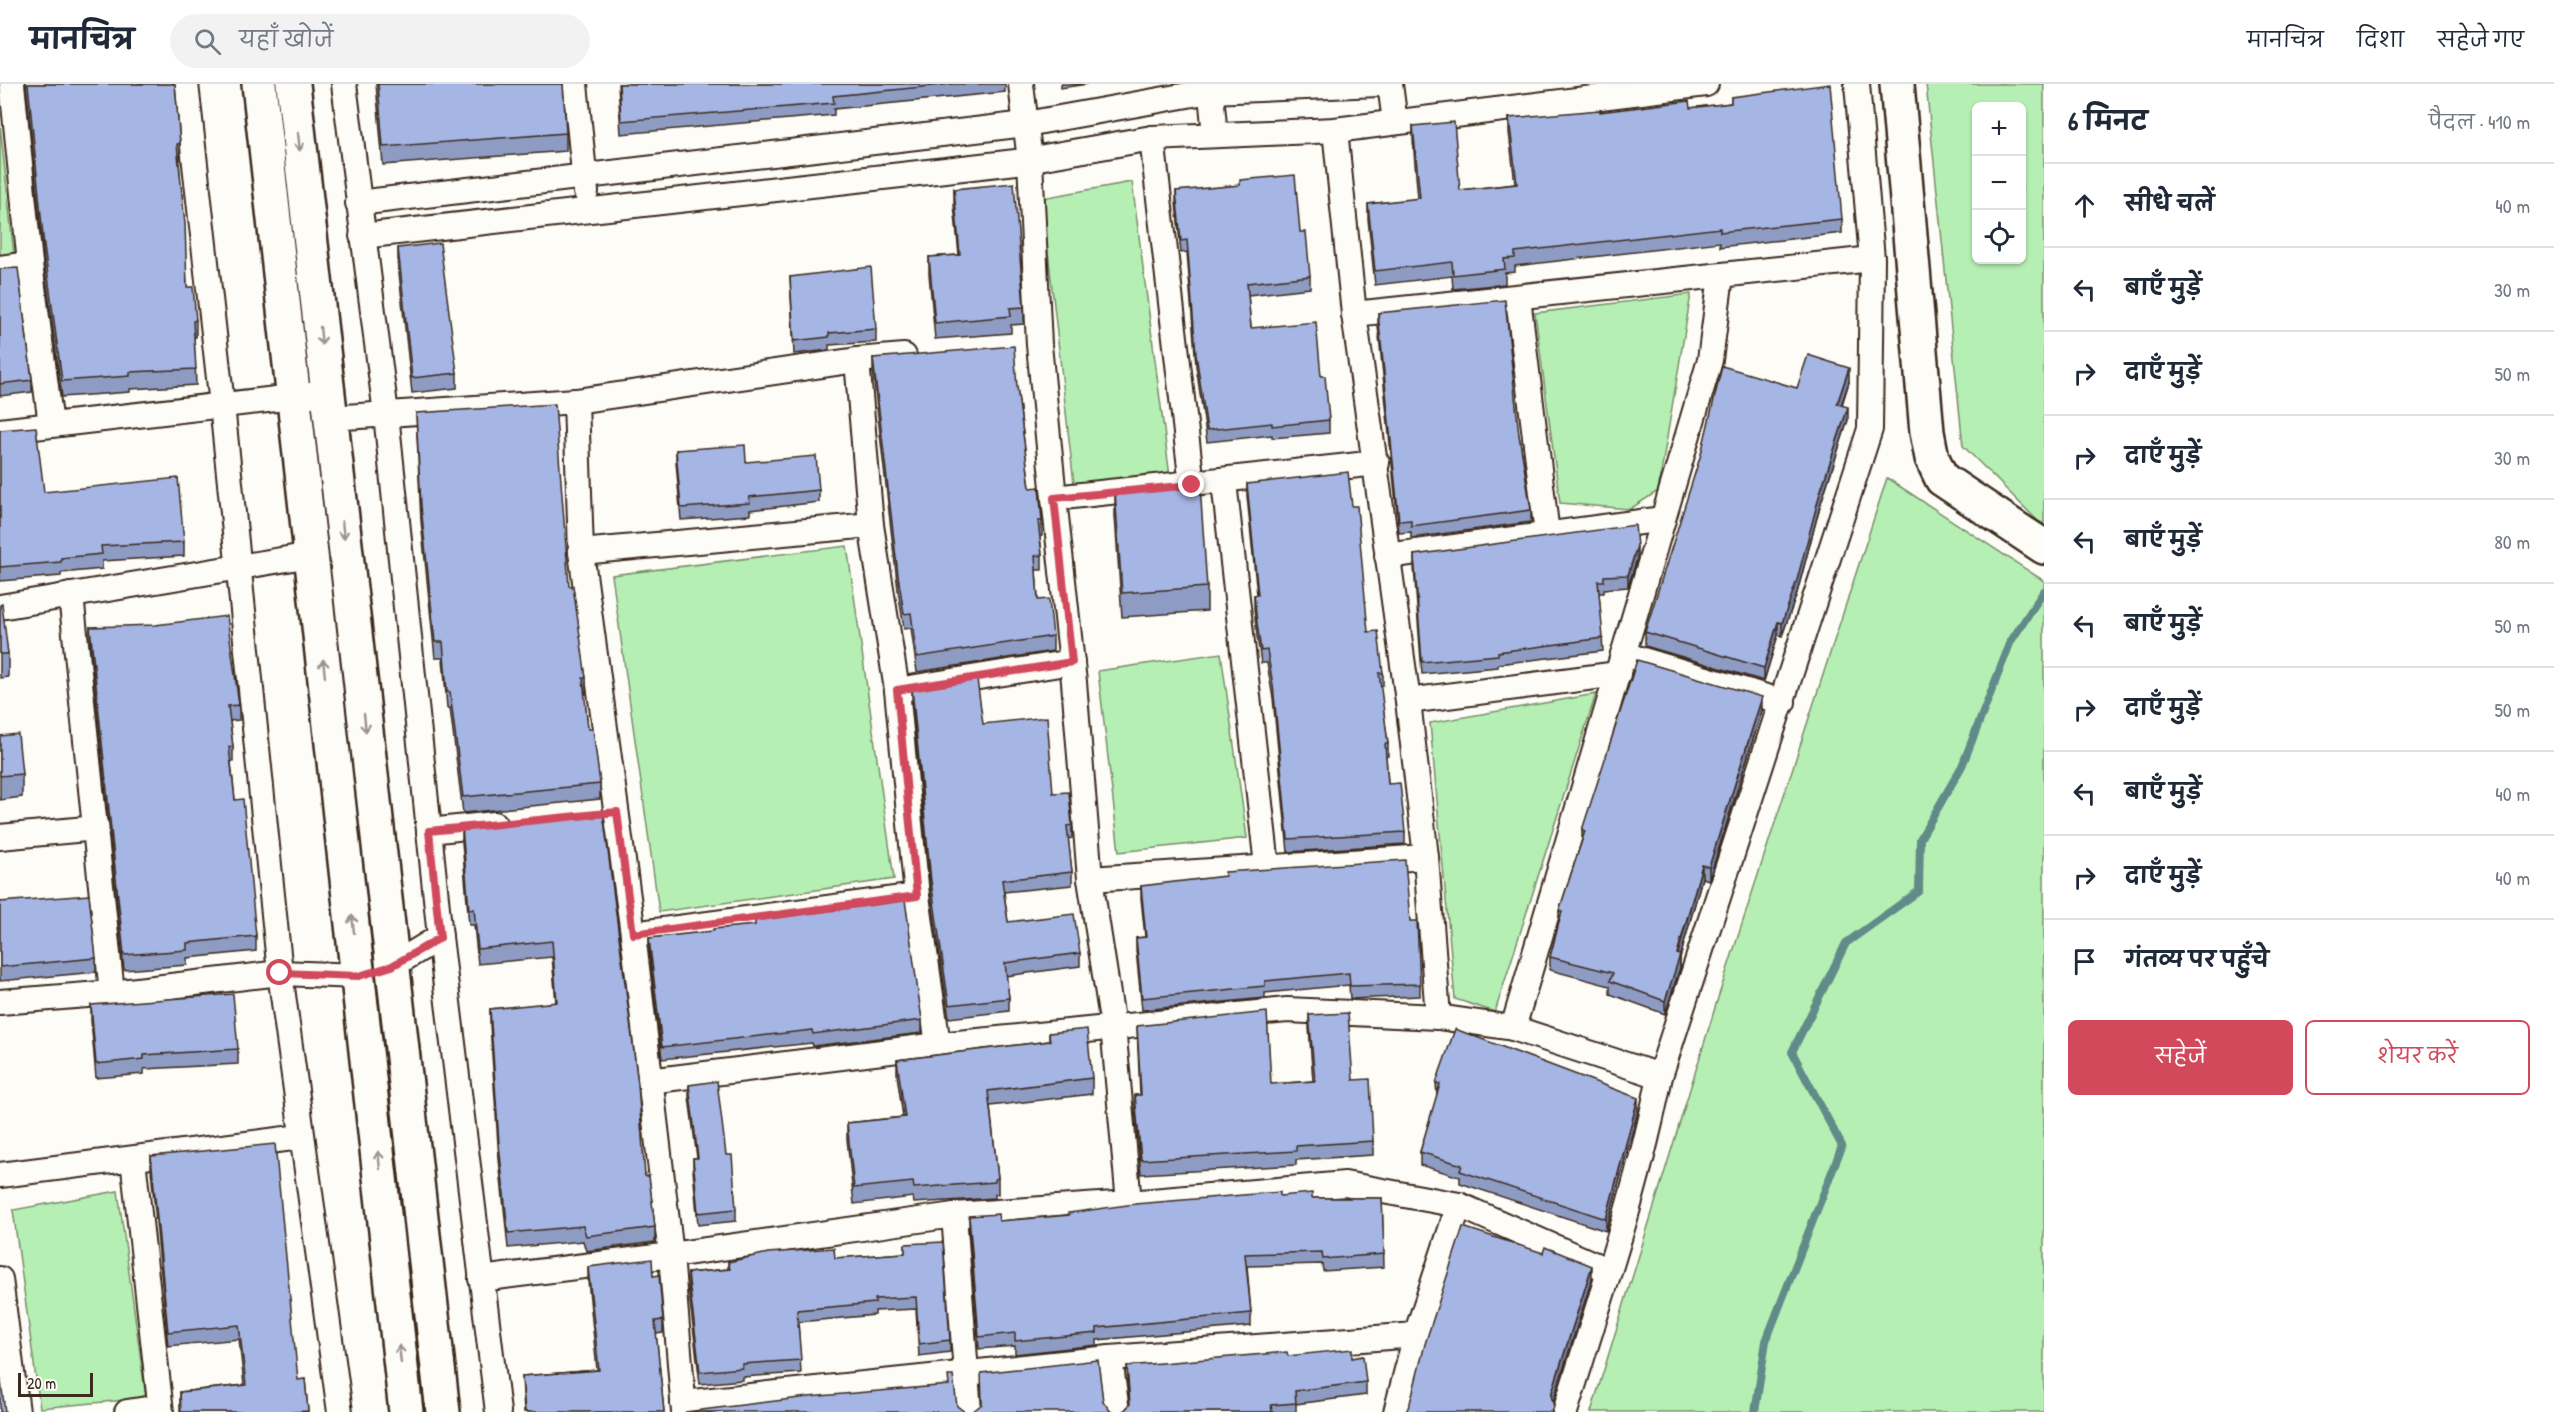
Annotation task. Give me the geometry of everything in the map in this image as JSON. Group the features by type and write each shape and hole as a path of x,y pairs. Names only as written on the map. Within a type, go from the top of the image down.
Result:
{"main road":[{"path":"259,84 318,402 311,555 406,1412"},
{"path":"293,84 318,402 392,966 443,1412"},
{"path":"1897,84 1932,458 1942,479 2044,547"},
{"path":"359,976 392,966"}],"street":[{"path":"12,84 30,264 51,424"},
{"path":"186,84 222,405 280,973 340,1412"},
{"path":"344,84 386,414 440,938 498,1412"},
{"path":"575,84 587,210"},
{"path":"1021,84 1030,161 1028,346 1054,498 1072,662 1090,879 1113,1026 1128,1203"},
{"path":"358,202 1026,124 1210,88 1379,84"},
{"path":"1390,84 1395,122"},
{"path":"362,236 1030,161 1152,138 1335,130 1603,91 1706,84"},
{"path":"1565,1412 1609,1271 1660,1076 1870,429 1872,259 1857,84"},
{"path":"1210,88 1215,135"},
{"path":"1335,130 1354,314 1377,463 1426,856 1438,1017"},
{"path":"1152,138 1192,485"},
{"path":"1354,314 1872,259"},
{"path":"0,268 30,264"},
{"path":"1513,1028 1710,360 1721,276"},
{"path":"1518,298 1547,534"},
{"path":"0,431 222,405 318,402 386,414 576,401 857,360 925,355"},
{"path":"857,360 871,525 897,690 917,896 938,1046"},
{"path":"576,401 581,552 605,814 633,934 670,1256 683,1408 1110,1358 1416,1335"},
{"path":"1054,498 1224,482 1377,463"},
{"path":"1224,482 1267,867"},
{"path":"1387,556 1663,519"},
{"path":"581,552 871,525"},
{"path":"0,607 238,565 311,555"},
{"path":"71,595 97,828 112,993"},
{"path":"897,690 1072,662"},
{"path":"1408,701 1620,664 1783,702"},
{"path":"429,831 523,822"},
{"path":"0,837 97,828"},
{"path":"1090,879 1426,856"},
{"path":"633,934 917,896"},
{"path":"392,966 440,938"},
{"path":"0,1002 112,993 280,973 359,976"},
{"path":"649,1081 1113,1026 1287,1010 1438,1017 1513,1028 1660,1076"},
{"path":"0,1175 301,1137"},
{"path":"127,1412 161,1410 133,1159"},
{"path":"481,1279 670,1256 954,1215 1345,1184 1459,1205 1609,1271"},
{"path":"1396,1412 1416,1335 1459,1205"},
{"path":"954,1215 969,1412"},
{"path":"0,1279 17,1412"},
{"path":"1110,1358 1117,1412"}],"green space":[{"path":"1926,84 2044,84 2044,524 2038,521 1963,446"},
{"path":"0,124 14,255 0,256"},
{"path":"1132,182 1170,477 1075,493 1042,198"},
{"path":"1691,294 1658,491 1630,509 1560,503 1535,313"},
{"path":"1887,478 2044,581 2044,1412 1591,1412 1718,998"},
{"path":"847,546 894,879 659,912 612,575"},
{"path":"1221,653 1247,838 1119,852 1098,671"},
{"path":"1596,694 1495,1012 1455,999 1430,723"},
{"path":"118,1191 146,1398 40,1408 13,1210"}],"building":[{"path":"28,84 175,84 187,287 193,287 196,320 193,321 196,369 130,372 130,376 62,381 44,246"},
{"path":"378,84 563,84 566,133 383,147"},
{"path":"619,84 952,84 833,96 834,103 621,121"},
{"path":"1830,84 1842,219 1720,232 1720,228 1515,252 1515,258 1504,259 1505,269 1453,275 1452,262 1375,271 1368,204 1420,198 1413,126 1454,122 1460,190 1517,184 1509,118 1600,110 1600,112 1689,101 1690,108 1731,103 1731,97"},
{"path":"1295,175 1300,232 1306,232 1310,276 1247,283 1251,328 1316,322 1321,376 1325,376 1329,420 1207,430 1196,354 1187,240 1181,241 1176,191 1240,185 1240,180"},
{"path":"1014,183 1024,307 1010,308 1011,316 935,323 929,257 960,255 954,189"},
{"path":"440,243 457,373 412,378 398,248"},
{"path":"871,267 876,329 829,333 829,337 794,341 790,277"},
{"path":"18,268 32,380 0,384 0,269"},
{"path":"1505,300 1519,435 1531,510 1411,526 1411,520 1399,521 1378,313"},
{"path":"1014,346 1030,488 1039,487 1042,521 1038,521 1042,555 1035,556 1038,600 1049,599 1053,636 917,657 911,613 904,614 898,575 873,358"},
{"path":"1808,355 1849,368 1837,404 1848,407 1820,493 1797,580 1782,623 1778,622 1764,668 1645,632 1701,454 1722,366 1797,388"},
{"path":"555,404 569,586 573,586 586,678 583,678 588,729 593,729 600,784 463,797 450,692 447,692 443,642 435,642 421,506 416,413"},
{"path":"36,427 44,492 178,478 184,542 101,546 102,554 61,558 61,562 0,567 0,430"},
{"path":"745,445 746,462 816,456 819,490 749,497 750,503 681,508 676,450"},
{"path":"1348,472 1352,506 1357,506 1368,632 1378,631 1383,673 1379,673 1388,744 1385,744 1388,784 1400,783 1405,832 1288,839 1273,685 1267,650 1261,651 1257,623 1254,595 1258,595 1247,484"},
{"path":"1200,486 1207,587 1122,593 1115,492"},
{"path":"1635,525 1637,546 1628,575 1604,576 1604,581 1598,581 1603,638 1498,652 1498,655 1422,662 1414,555"},
{"path":"2,604 8,654 0,654 0,605"},
{"path":"227,616 239,705 228,706 233,747 229,747 235,800 243,799 256,936 187,943 187,950 124,955 90,627 155,625"},
{"path":"1637,660 1762,697 1709,867 1702,865 1677,954 1680,955 1665,1001 1610,981 1613,973 1550,957 1562,911 1559,911 1585,831 1582,830"},
{"path":"977,679 983,724 1047,717 1053,793 1069,792 1072,825 1067,826 1072,872 1002,880 1008,922 1074,914 1080,953 1005,963 1009,998 949,1005 931,881 912,689"},
{"path":"18,734 22,774 0,776 0,736"},
{"path":"603,812 638,1084 645,1176 649,1176 655,1227 586,1236 583,1226 508,1233 499,1144 490,1009 557,1002 552,941 478,949 474,909 469,910 462,827"},
{"path":"1405,860 1410,921 1417,921 1420,984 1350,986 1349,973 1265,981 1265,986 1142,998 1136,938 1146,937 1141,886 1225,876 1225,872"},
{"path":"89,895 96,958 0,967 0,902"},
{"path":"905,900 922,1020 813,1034 812,1030 662,1047 649,938 755,925 755,920"},
{"path":"233,994 238,1049 144,1055 144,1059 96,1064 91,1005"},
{"path":"1267,1012 1271,1084 1315,1081 1309,1015 1348,1013 1353,1080 1370,1079 1373,1141 1296,1146 1296,1151 1141,1160 1135,1095 1141,1095 1137,1026"},
{"path":"1087,1029 1092,1078 988,1091 998,1178 995,1182 914,1188 913,1182 854,1188 847,1123 905,1117 897,1060 1050,1041 1049,1033"},
{"path":"1455,1029 1638,1098 1606,1219 1460,1171 1462,1165 1420,1152 1440,1084 1436,1083"},
{"path":"717,1081 726,1155 732,1155 736,1209 698,1213 693,1158 698,1158 689,1085"},
{"path":"275,1144 298,1380 305,1379 308,1411 181,1412 180,1392 246,1385 239,1325 168,1332 151,1156"},
{"path":"1280,1192 1280,1196 1312,1193 1312,1198 1382,1198 1384,1254 1323,1259 1322,1252 1245,1254 1251,1313 1097,1328 1097,1333 1015,1341 1015,1333 979,1337 969,1216 998,1214 999,1221 1069,1215 1068,1213 1135,1204"},
{"path":"1463,1227 1543,1253 1545,1247 1592,1266 1551,1395 1554,1407 1552,1412 1406,1412 1425,1344"},
{"path":"943,1242 950,1340 919,1344 916,1297 875,1299 875,1303 797,1310 801,1360 742,1364 742,1368 700,1372 688,1273 730,1269 728,1262 768,1253 834,1248 835,1258 905,1253 905,1244"},
{"path":"652,1259 653,1276 659,1275 663,1320 655,1321 664,1412 525,1412 522,1376 599,1370 588,1267"},
{"path":"1352,1349 1352,1358 1363,1356 1366,1382 1295,1391 1296,1403 1271,1405 1272,1412 1121,1412 1130,1404 1127,1366 1287,1352 1288,1356"},
{"path":"1098,1360 1103,1401 1111,1412 972,1412 982,1404 981,1373"},
{"path":"0,1374 5,1412 0,1412"},
{"path":"948,1376 953,1376 957,1406 965,1412 685,1412 808,1397 949,1385"}],"waterway":[{"path":"1755,1412 1766,1341 1842,1146 1792,1052 1846,943 1919,891 1920,839 1962,766 2011,641 2044,591"}],"route":[{"path":"280,973 359,976 392,966 440,938 429,831 617,812 633,934 917,896 897,690 1072,662 1054,498 1192,485"}]}
